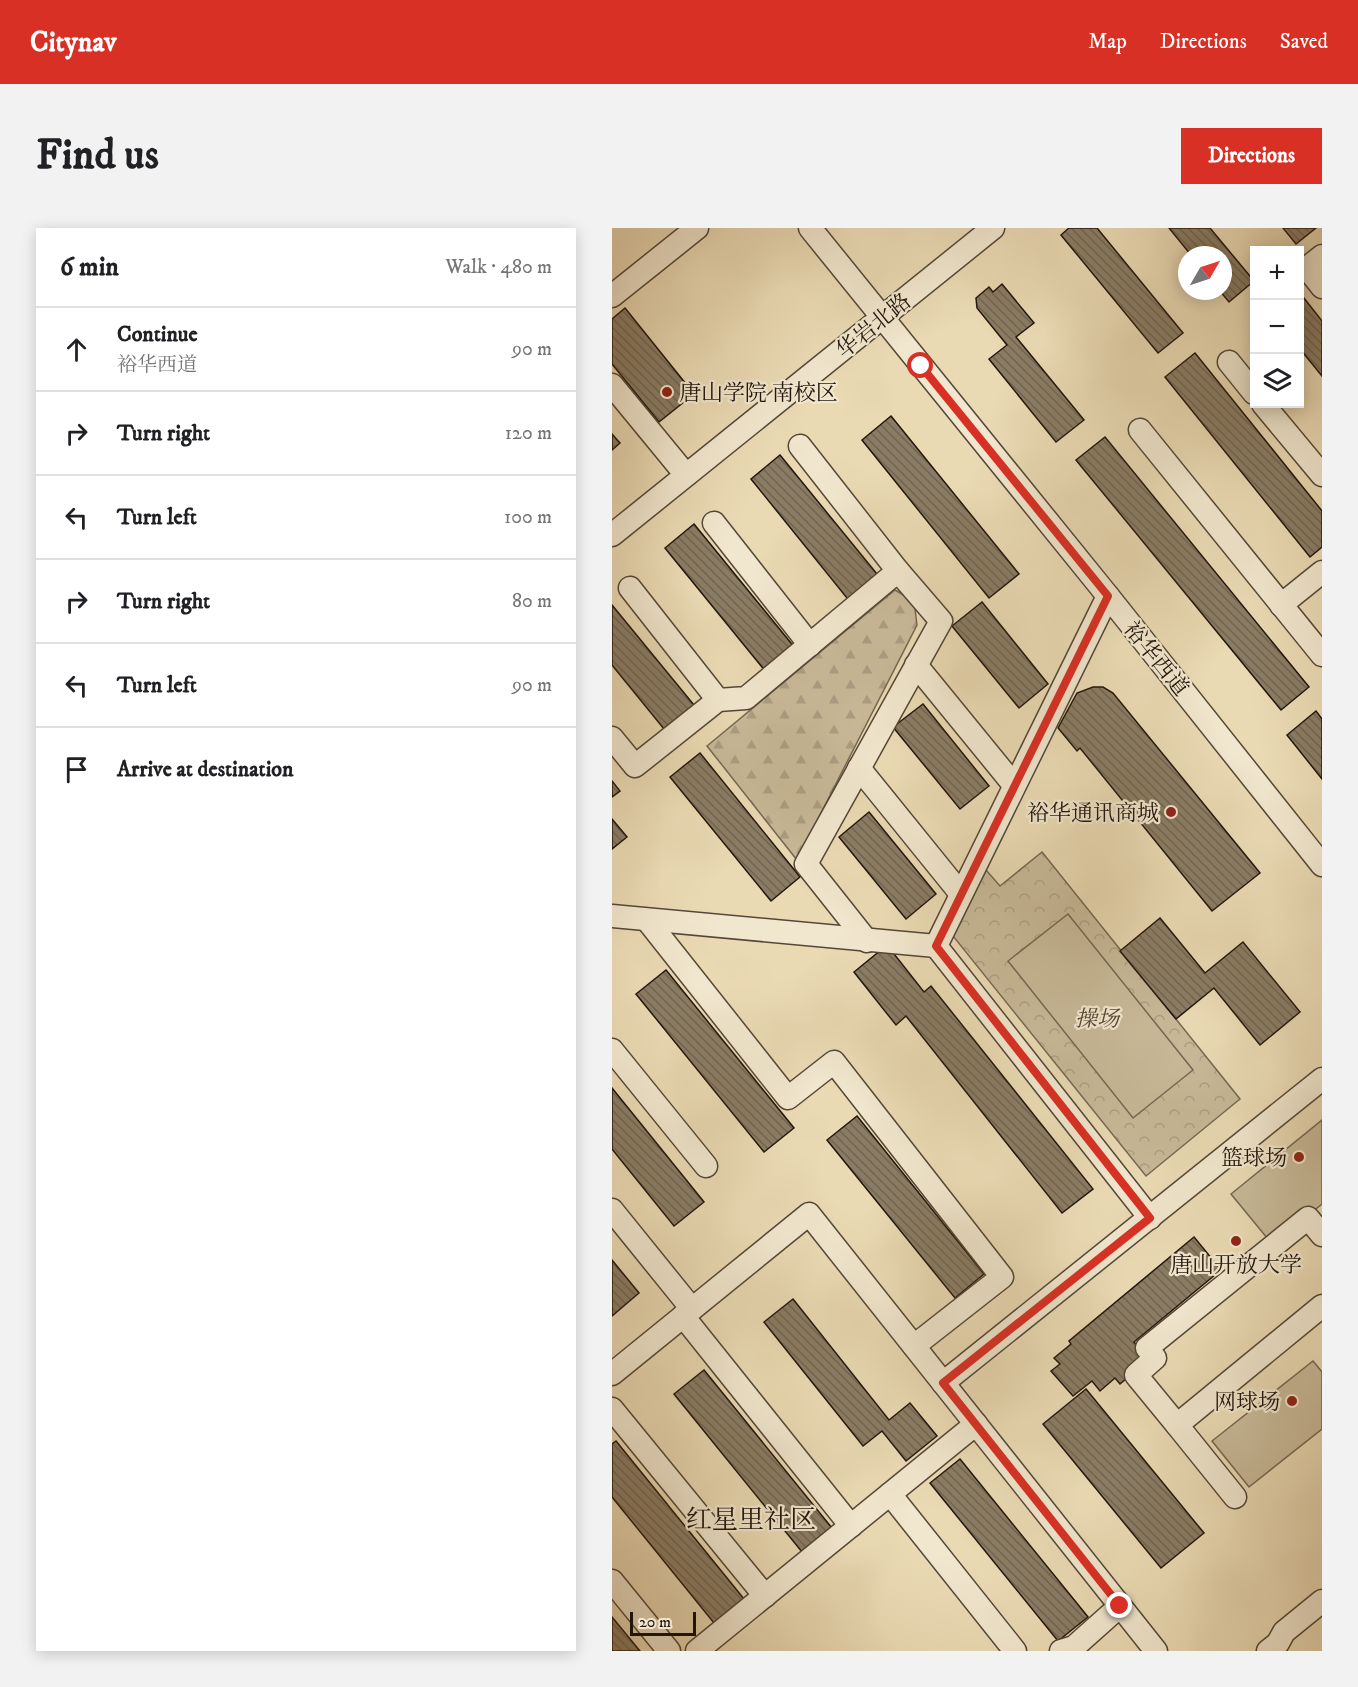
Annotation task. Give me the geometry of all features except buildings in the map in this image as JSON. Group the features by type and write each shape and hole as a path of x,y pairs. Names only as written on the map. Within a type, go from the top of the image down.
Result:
{"street":[{"path":"612,296 697,228"},
{"name":"裕华西道","path":"810,228 1322,865"},
{"name":"华岩北路","path":"612,535 993,228"},
{"path":"1322,256 1307,268 1322,287"},
{"path":"1229,362 1250,388"},
{"path":"612,385 686,475"},
{"path":"1266,408 1322,475"},
{"path":"1140,430 1322,655"},
{"path":"800,446 940,621 806,864 867,941"},
{"path":"714,523 810,645"},
{"path":"612,738 635,766 718,700 746,698 898,571"},
{"path":"1281,605 1322,572"},
{"path":"630,588 718,700"},
{"path":"936,946 1108,596"},
{"path":"916,665 1014,785"},
{"path":"859,768 961,894"},
{"path":"612,916 936,946 1150,1218"},
{"path":"647,920 788,1098 834,1062 1002,1277 914,1346"},
{"path":"612,1050 706,1166"},
{"path":"943,1383 1322,1079"},
{"path":"612,1210 851,1526"},
{"path":"612,1374 809,1214 1156,1651"},
{"path":"1235,1497 1136,1375 1155,1358 1147,1348 1308,1218 1322,1235"},
{"path":"1177,1425 1322,1306"},
{"path":"612,1409 765,1596"},
{"path":"697,1651 976,1424"},
{"path":"890,1494 1015,1651"},
{"path":"612,1581 669,1651"},
{"path":"1277,1648 1284,1632 1322,1601"},
{"path":"1071,1650 1120,1606"}],"green space":[{"path":"895,590 914,601 917,625 797,860 707,746"},
{"name":"操场","path":"1042,852 1240,1099 1146,1176 953,936 986,870 1000,886"},
{"path":"1068,914 1193,1070 1133,1118 1008,961"},
{"name":"篮球场","path":"1322,1120 1322,1204 1272,1244 1231,1194"},
{"name":"网球场","path":"1313,1361 1322,1372 1322,1429 1249,1487 1212,1441"}],"place":[{"name":"唐山学院 南校区","path":"667,392"},
{"name":"裕华通讯商城","path":"1171,812"},
{"name":"篮球场","path":"1299,1157"},
{"name":"唐山开放大学","path":"1236,1241"},
{"name":"网球场","path":"1292,1401"}],"district":[{"name":"红星里社区","path":"751,1519"}],"route":[{"path":"921,366 1108,596 936,946 1150,1218 943,1383 1120,1606"}]}
